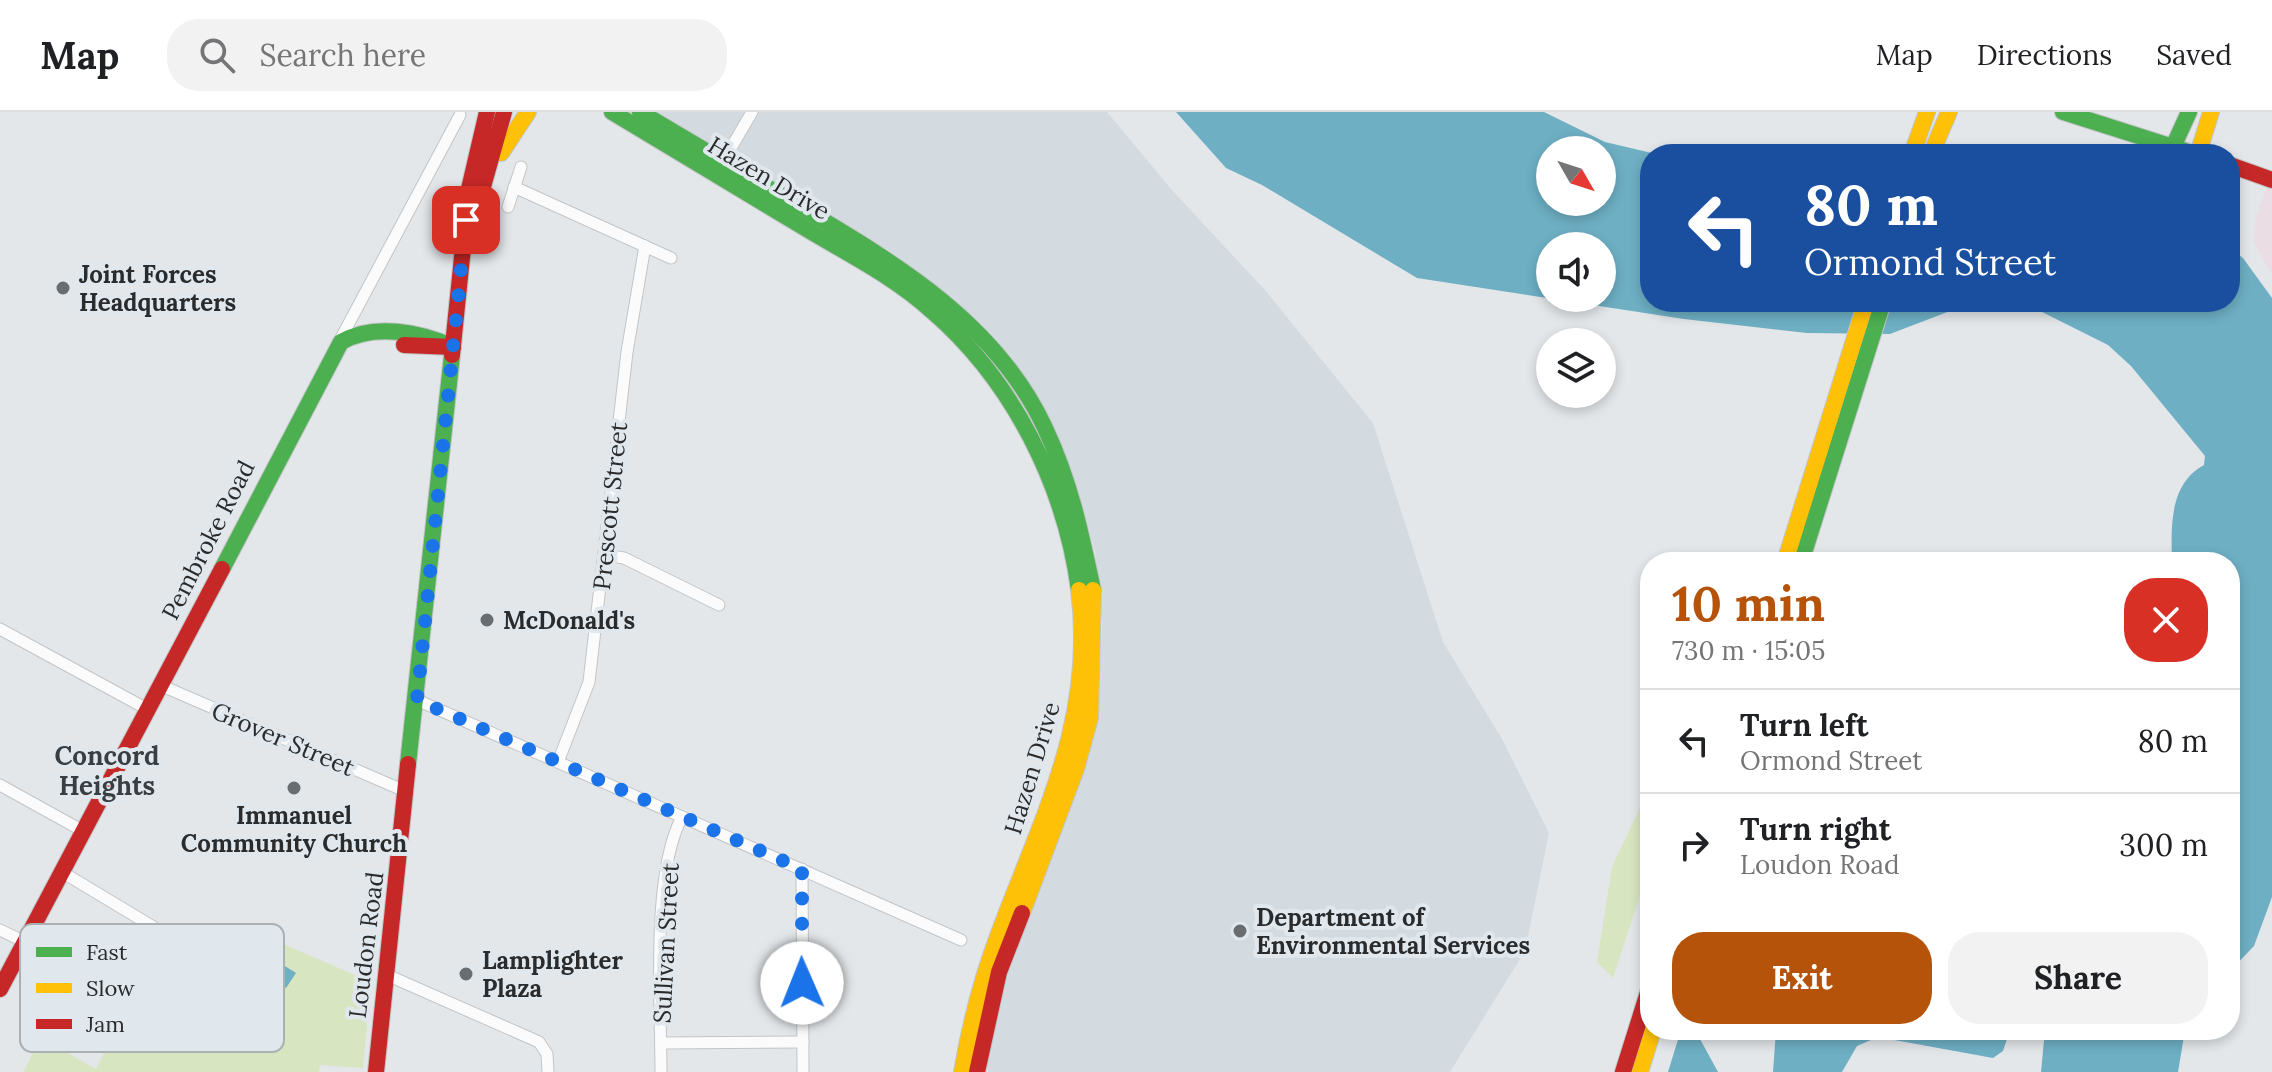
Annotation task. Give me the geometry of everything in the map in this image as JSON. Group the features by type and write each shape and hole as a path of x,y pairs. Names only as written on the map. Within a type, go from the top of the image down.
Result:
{"main road":[{"name":"Loudon Road","path":"376,1072 469,189 487,112"},
{"name":"Loudon Road","path":"464,251 504,112"},
{"path":"485,185 514,129 528,112"},
{"name":"Hazen Drive","path":"612,112 897,264 959,314 993,349 1044,425 1082,526 1095,600 1090,718 1076,769 999,972 977,1072"},
{"name":"Hazen Drive","path":"640,112 902,287 958,337 1016,409 1037,447 1064,517 1082,620 1077,715 1056,784 990,963 974,1014 962,1072"},
{"path":"1915,144 1924,112"},
{"path":"1935,144 1946,112"},
{"path":"2063,112 2164,144"},
{"path":"2174,144 2189,112"},
{"path":"2200,144 2211,112"},
{"path":"2240,169 2272,180"},
{"path":"1804,552 1853,371 1864,312"},
{"path":"1789,552 1853,371 1879,312"},
{"path":"334,353 345,338 364,332 438,338 453,347"},
{"name":"Pembroke Road","path":"35,924 334,353"},
{"name":"Pembroke Road","path":"0,989 20,952"},
{"path":"1623,1072 1640,1018"},
{"path":"1640,1072 1650,1040"}],"street":[{"path":"720,167 752,112"},
{"name":"Pembroke Road","path":"334,353 460,115"},
{"path":"508,207 521,167"},
{"path":"514,187 671,258"},
{"name":"Prescott Street","path":"558,762 589,682 627,352 645,246"},
{"path":"605,555 624,558 719,605"},
{"path":"0,629 147,709"},
{"name":"Grover Street","path":"160,685 407,792"},
{"path":"417,700 961,940"},
{"path":"0,785 83,831"},
{"name":"Sullivan Street","path":"661,1072 663,905 668,862 682,817"},
{"path":"802,869 803,1072"},
{"path":"62,872 148,924"},
{"path":"0,930 20,940"},
{"path":"15,961 20,964"},
{"path":"387,975 539,1042 547,1054 548,1072"},
{"path":"661,1043 803,1042"}],"shaded area":[{"path":"658,112 1107,112 1171,189 1265,290 1373,423 1443,642 1502,739 1549,833 1525,951 1450,1072 988,1072 985,1054 992,1014 1098,700 1102,624 1095,552 1082,504 977,322 957,302 893,253"},
{"path":"2272,173 2272,274 2254,243 2255,219"}],"green space":[{"path":"1640,808 1640,896 1613,978 1597,962 1612,867"},
{"path":"284,944 371,982 363,1068 320,1065 319,1072 23,1072 34,1052 66,1052 96,1069 104,1052 284,1052"}],"water":[{"path":"1176,112 1544,112 1593,136 1536,136 1536,216 1616,216 1616,145 1640,150 1640,312 1947,312 1890,334 1807,333 1684,319 1616,309 1616,232 1536,232 1536,296 1417,278 1262,185 1226,168"},
{"path":"2240,256 2272,298 2272,897 2254,946 2240,961 2240,552 2172,552 2172,521 2178,495 2184,483 2204,465 2205,456 2131,366 2108,345 2042,312 2240,312"},
{"path":"284,965 296,973 284,987"},
{"path":"1678,1040 1701,1040 1718,1072 1668,1072"},
{"path":"1775,1040 1871,1040 1857,1046 1842,1072 1773,1072"},
{"path":"1894,1040 2007,1040 2003,1051 1993,1058"},
{"path":"2044,1040 2183,1040 2178,1072 2041,1072"}],"traffic: fast":[{"path":"612,112 889,278 918,299 961,339 987,369 1031,437 1062,512 1079,590"},
{"path":"640,112 905,273 939,298 999,356 1024,390 1054,448 1079,528 1093,590"},
{"path":"2063,112 2164,144"},
{"path":"2174,144 2189,112"},
{"path":"1804,552 1880,312"},
{"path":"222,569 341,342 354,336 382,331 426,337 453,347"},
{"path":"408,764 452,355"}],"traffic: slow":[{"path":"501,153 528,112"},
{"path":"1916,144 1927,112"},
{"path":"1935,144 1949,112"},
{"path":"2201,144 2211,112"},
{"path":"1788,552 1863,312"},
{"path":"962,1072 986,970 1047,809 1072,726 1080,682 1082,637 1079,590"},
{"path":"1022,913 1076,769 1090,718 1093,590"},
{"path":"1640,1072 1650,1040"}],"traffic: jam":[{"path":"452,355 469,189 487,112"},
{"path":"473,222 504,112"},
{"path":"2240,169 2272,180"},
{"path":"404,345 453,347"},
{"path":"34,924 222,569"},
{"path":"376,1072 408,764"},
{"path":"977,1072 999,972 1022,913"},
{"path":"0,989 20,951"},
{"path":"1623,1072 1640,1018"}],"place":[{"name":"Joint Forces Headquarters","path":"63,288"},
{"name":"McDonald's","path":"487,620"},
{"name":"Immanuel Community Church","path":"294,788"},
{"name":"Department of Environmental Services","path":"1240,931"},
{"name":"Lamplighter Plaza","path":"466,974"}],"district":[{"name":"Concord Heights","path":"107,770"}],"route":[{"path":"466,220 417,700 802,869 802,983"}]}
